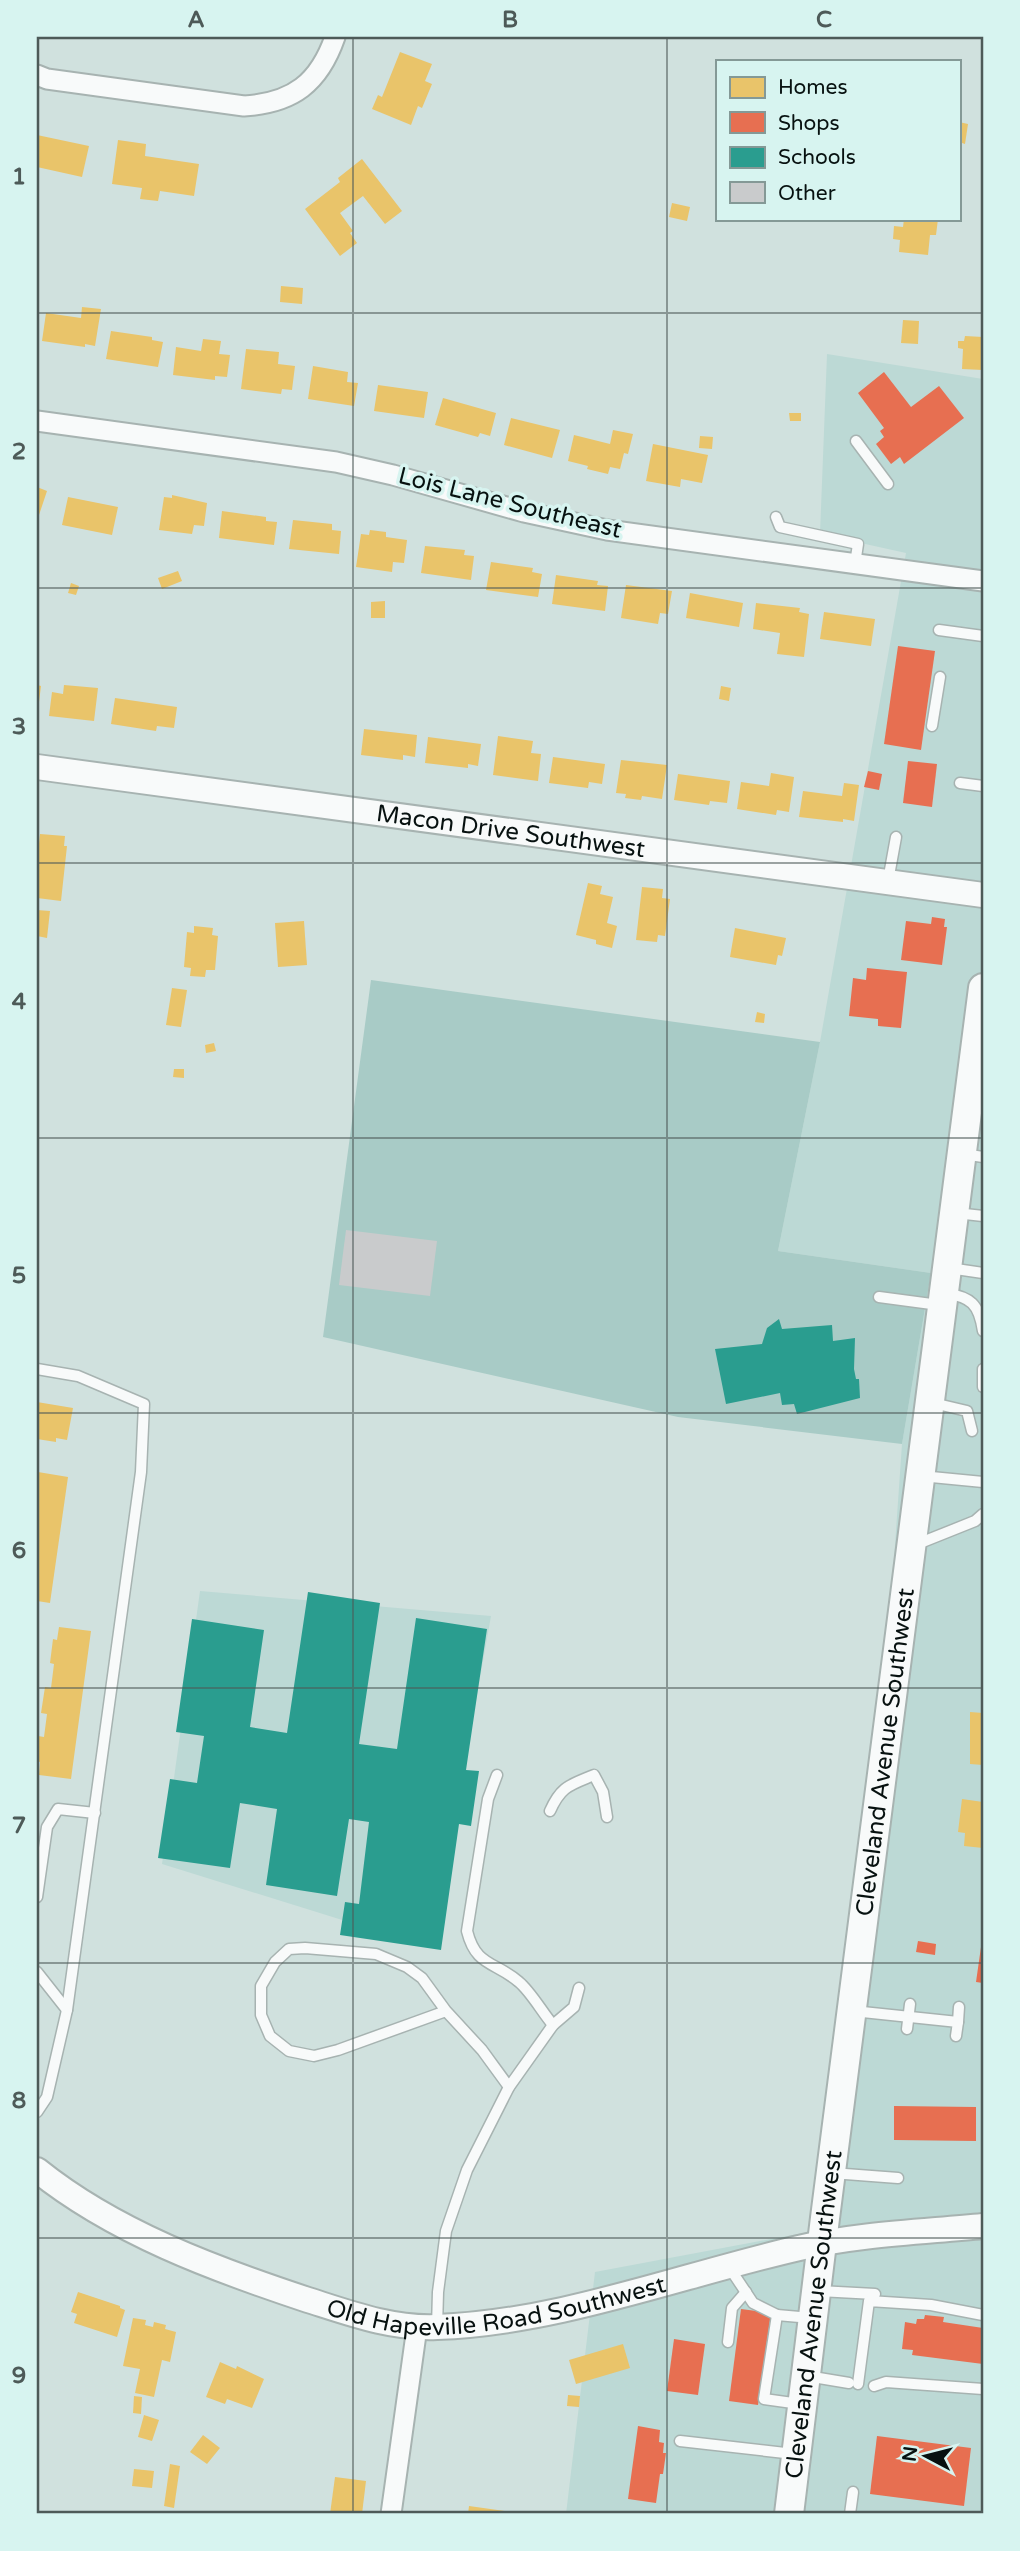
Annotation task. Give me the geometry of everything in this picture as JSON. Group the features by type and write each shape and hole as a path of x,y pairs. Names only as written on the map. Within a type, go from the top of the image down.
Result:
{"main road":[{"name":"Cleveland Avenue Southwest","path":"792,2514 806,2376 954,1213 973,1155 983,988"}],"street":[{"path":"37,75 47,79 244,106 268,104 288,98 317,74 335,37"},
{"name":"Lois Lane Southeast","path":"37,421 336,462 524,512 607,530 983,581"},
{"name":"Macon Drive Southwest","path":"37,767 983,895"},
{"name":"Old Hapeville Road Southwest","path":"37,2170 63,2191 106,2218 238,2277 366,2319 427,2327 534,2317 823,2243 983,2226"},
{"path":"391,2514 427,2327"}],"lane":[{"path":"856,441 888,484"},
{"path":"776,517 780,527 858,544 855,564"},
{"path":"939,630 983,636"},
{"path":"932,726 940,677"},
{"path":"960,783 983,786"},
{"path":"888,883 896,836"},
{"path":"954,1213 983,1216"},
{"path":"879,1297 945,1288 983,1273"},
{"path":"945,1288 964,1296 980,1311 983,1331"},
{"path":"37,1369 78,1376 144,1404 142,1472 67,2010 47,2097 37,2112"},
{"path":"983,1369 983,1387"},
{"path":"930,1403 967,1411 972,1431"},
{"path":"921,1476 983,1482"},
{"path":"912,1547 975,1521 983,1514"},
{"path":"497,1775 488,1798 467,1931 471,1948 486,1962 520,1982 553,2025"},
{"path":"550,1811 558,1794 572,1784 594,1775 603,1792 607,1817"},
{"path":"37,1897 47,1827 58,1809 95,1813"},
{"path":"446,2011 314,2056 289,2051 270,2036 261,2015 261,1986 275,1962 289,1949 376,1954 407,1967 422,1978 509,2087"},
{"path":"37,1972 67,2010"},
{"path":"427,2327 439,2281 446,2231 467,2170 509,2087 553,2025 574,2007 579,1987"},
{"path":"907,2029 910,2004"},
{"path":"956,2036 959,2007"},
{"path":"852,2011 958,2022"},
{"path":"832,2173 898,2178"},
{"path":"729,2266 753,2303 777,2315 815,2304 875,2294"},
{"path":"728,2342 732,2308 746,2292"},
{"path":"806,2376 854,2384 869,2301 931,2305 983,2315"},
{"path":"777,2315 764,2399 803,2404"},
{"path":"874,2386 886,2382 983,2389"},
{"path":"680,2441 797,2455"},
{"path":"850,2514 853,2492"}],"shaded area":[{"path":"827,354 983,379 983,2514 566,2514 595,2272 814,2231 884,1704 902,1444 931,1273 778,1251 820,1042 906,553 820,534"},
{"path":"371,980 820,1042 778,1251 931,1273 902,1444 678,1417 323,1337"},
{"path":"200,1591 491,1616 432,1948 162,1864"}],"building: Homes":[{"path":"400,52 432,64 425,81 432,84 422,108 418,106 411,125 372,109 378,95 382,97"},
{"path":"960,122 968,124 965,144 960,142"},
{"path":"37,135 89,146 82,177 37,167"},
{"path":"118,140 146,144 145,156 199,164 194,196 160,191 158,201 140,199 142,188 112,184"},
{"path":"362,159 402,211 385,224 363,196 340,213 353,231 350,233 357,243 340,256 305,209 340,182 338,178"},
{"path":"672,203 690,207 687,221 669,217"},
{"path":"904,220 938,220 936,235 930,235 928,255 899,252 900,240 893,239 894,226 903,227"},
{"path":"281,286 303,288 302,304 280,302"},
{"path":"82,307 101,309 95,346 42,341 46,313 81,318"},
{"path":"903,320 919,321 918,344 901,343"},
{"path":"111,331 152,337 152,340 163,342 158,367 106,359"},
{"path":"965,336 983,337 983,370 962,369 963,349 958,348 958,341 964,341"},
{"path":"203,339 221,341 219,354 230,355 227,377 215,376 215,380 173,375 176,347 201,351"},
{"path":"246,349 279,352 278,364 295,366 292,390 282,389 281,394 241,389"},
{"path":"313,366 348,372 347,382 358,383 354,406 308,399"},
{"path":"378,385 428,392 424,418 374,411"},
{"path":"443,398 496,413 490,436 480,433 478,437 435,425"},
{"path":"789,413 801,413 801,421 790,421"},
{"path":"511,418 560,430 552,458 504,445"},
{"path":"613,430 633,434 628,454 624,453 620,469 610,467 608,474 568,461 574,435 610,444"},
{"path":"700,436 713,437 712,449 699,448"},
{"path":"653,444 708,455 702,483 681,479 680,487 646,481"},
{"path":"37,487 47,491 39,515 37,514"},
{"path":"172,495 207,503 204,526 194,525 192,534 159,530 164,497 172,498"},
{"path":"68,497 118,507 112,535 62,525"},
{"path":"222,511 266,517 266,521 277,522 274,545 219,538"},
{"path":"293,520 332,524 332,530 341,531 339,554 289,549"},
{"path":"370,530 386,532 386,537 407,540 404,563 393,562 392,572 356,567 361,534 369,535"},
{"path":"425,546 465,550 464,555 474,556 471,580 421,573"},
{"path":"491,562 533,568 532,572 542,574 538,597 486,590"},
{"path":"178,571 182,581 162,589 158,578"},
{"path":"556,575 598,581 597,585 608,586 605,611 552,604"},
{"path":"71,583 79,586 76,595 68,593"},
{"path":"626,585 672,591 668,614 660,613 658,624 621,618"},
{"path":"690,593 743,603 739,627 686,618"},
{"path":"385,601 385,618 371,618 371,602"},
{"path":"756,603 800,608 799,612 809,614 804,657 777,654 780,633 753,629"},
{"path":"824,612 875,619 871,646 820,639"},
{"path":"37,685 41,686 38,710 37,710"},
{"path":"64,685 98,688 94,721 49,716 52,692 63,694"},
{"path":"721,686 731,688 729,701 719,699"},
{"path":"115,698 177,707 174,728 157,726 156,731 111,724"},
{"path":"364,729 417,735 415,757 403,755 403,760 361,755"},
{"path":"498,736 533,741 531,753 541,754 538,781 493,775"},
{"path":"428,737 481,744 478,766 468,764 468,768 425,763"},
{"path":"553,757 605,764 602,784 589,782 588,788 549,783"},
{"path":"621,760 667,765 662,799 642,796 641,800 625,798 626,794 616,793"},
{"path":"771,773 794,777 789,812 777,810 776,815 737,809 741,782 769,786"},
{"path":"678,774 730,781 727,803 710,801 709,805 674,800"},
{"path":"844,783 859,785 854,821 799,817 803,791 842,796"},
{"path":"40,834 65,836 64,846 67,846 61,901 37,898 37,843"},
{"path":"588,883 602,886 600,894 613,897 607,923 617,926 612,948 576,935"},
{"path":"642,887 663,889 662,898 670,899 665,936 658,935 657,942 636,940"},
{"path":"37,910 50,911 47,938 37,936"},
{"path":"304,921 307,965 278,967 275,923"},
{"path":"194,926 213,928 212,935 218,936 215,970 206,970 205,977 190,976 191,968 184,967 187,932 194,933"},
{"path":"735,928 786,938 782,956 778,955 776,965 730,957"},
{"path":"172,988 187,990 181,1027 166,1025"},
{"path":"757,1012 765,1014 764,1023 755,1022"},
{"path":"214,1043 216,1051 206,1053 205,1045"},
{"path":"174,1069 184,1069 184,1078 173,1077"},
{"path":"37,1402 73,1408 67,1440 56,1438 56,1442 37,1439"},
{"path":"38,1472 68,1477 50,1603 37,1601"},
{"path":"59,1627 91,1631 71,1779 39,1775 40,1762 37,1761 38,1736 44,1737 47,1714 41,1713 45,1687 51,1688 53,1639 57,1640"},
{"path":"970,1712 983,1713 983,1765 970,1764"},
{"path":"962,1799 983,1802 983,1848 964,1846 965,1833 958,1832"},
{"path":"78,2292 125,2310 117,2337 74,2323 77,2314 71,2312"},
{"path":"133,2318 146,2320 145,2325 153,2327 154,2322 166,2325 165,2329 176,2332 170,2362 162,2360 154,2397 135,2393 140,2369 123,2366"},
{"path":"623,2344 630,2368 576,2384 569,2360"},
{"path":"220,2362 236,2369 237,2366 264,2379 252,2408 227,2399 225,2404 206,2397"},
{"path":"568,2395 580,2396 579,2407 567,2406"},
{"path":"134,2396 142,2397 141,2414 133,2413"},
{"path":"144,2415 159,2420 152,2441 138,2437"},
{"path":"203,2435 220,2448 207,2464 190,2452"},
{"path":"170,2464 180,2466 174,2508 164,2506"},
{"path":"134,2469 154,2471 152,2488 132,2486"},
{"path":"335,2477 366,2481 362,2514 330,2514"},
{"path":"469,2506 519,2513 519,2514 468,2514"}],"building: Shops":[{"path":"884,372 911,407 939,386 964,418 904,464 900,457 891,464 876,444 884,437 880,431 884,428 858,393"},
{"path":"898,646 935,651 921,750 884,744"},
{"path":"908,761 937,764 932,807 903,803"},
{"path":"868,771 882,774 879,790 864,787"},
{"path":"932,917 945,919 944,927 947,927 942,965 901,960 906,921 931,924"},
{"path":"867,968 907,972 901,1028 878,1026 878,1019 849,1016 853,978 866,980"},
{"path":"918,1941 936,1944 935,1955 916,1952"},
{"path":"983,1941 983,1983 976,1982"},
{"path":"894,2106 976,2107 976,2141 894,2140"},
{"path":"741,2309 771,2313 758,2405 729,2401"},
{"path":"925,2315 944,2317 943,2322 983,2328 983,2364 912,2355 913,2350 902,2349 905,2322 916,2324 917,2319 924,2319"},
{"path":"674,2339 705,2344 698,2395 667,2391"},
{"path":"638,2426 660,2430 659,2442 664,2443 663,2453 666,2453 656,2503 628,2499"},
{"path":"877,2436 971,2448 964,2506 870,2494"}],"building: Schools":[{"path":"779,1319 782,1329 832,1325 833,1341 855,1338 854,1369 856,1379 859,1379 860,1398 797,1414 794,1404 782,1405 780,1393 726,1404 715,1349 762,1344 767,1328"},
{"path":"308,1592 380,1603 359,1744 397,1749 416,1618 487,1629 466,1770 479,1771 471,1826 459,1824 441,1950 340,1935 345,1902 359,1904 369,1822 349,1819 337,1896 266,1885 277,1809 240,1803 230,1868 158,1858 170,1779 197,1783 204,1736 176,1732 192,1619 264,1630 250,1727 287,1733"}],"building: Other":[{"path":"346,1230 437,1241 430,1296 339,1285"}]}
